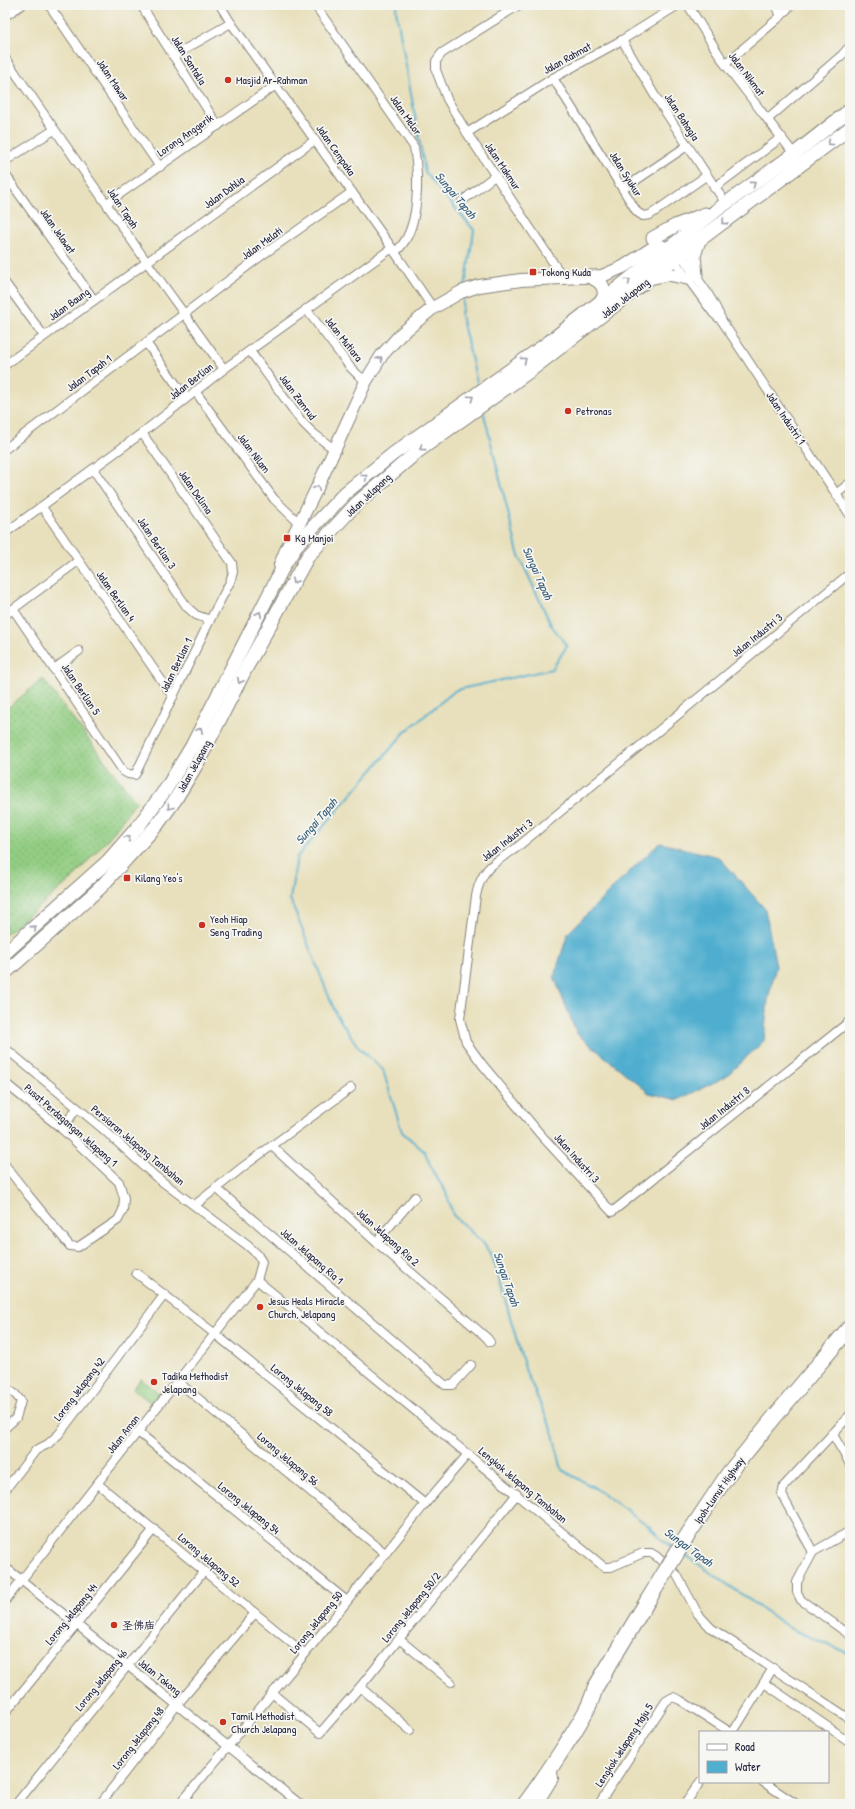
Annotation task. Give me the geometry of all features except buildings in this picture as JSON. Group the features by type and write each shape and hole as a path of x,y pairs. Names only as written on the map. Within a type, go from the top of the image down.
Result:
{"highway":[{"name":"Ipoh-Lumut Highway","path":"525,1804 550,1770 592,1700 596,1688 689,1533 730,1473 776,1415 850,1327"},
{"name":"Ipoh-Lumut Highway","path":"517,1804 549,1760 590,1694 596,1688"}],"main road":[{"name":"Jalan Jelapang","path":"494,389 527,373 651,278 674,253 723,206 794,154 850,110"},
{"name":"Jalan Jelapang","path":"5,953 108,861 137,828 166,789 192,746 279,575 299,542 345,493 393,454 452,419 494,389 603,300 674,253 699,240 850,128"},
{"path":"653,238 675,226 723,206"},
{"path":"651,278 668,274 692,277 694,256 699,240"},
{"path":"590,277 597,280 603,287 603,300"},
{"name":"Jalan Jelapang","path":"5,973 100,888 157,825 175,800 198,762 246,668 308,556 357,503 417,452 452,419"},
{"path":"279,575 297,558 308,556 306,544 316,524"}],"street":[{"path":"5,16 22,5"},
{"name":"Jalan Mawar","path":"49,5 160,167"},
{"name":"Jalan Santalia","path":"141,5 218,126"},
{"name":"Jalan Cempaka","path":"220,5 231,23 394,250 433,308"},
{"name":"Jalan Makmur","path":"519,5 442,53 436,61 436,70 447,99 467,133 564,278"},
{"name":"Jalan Rahmat","path":"467,133 552,78 622,40 678,5"},
{"name":"Jalan Nikmat","path":"688,5 725,64 794,154"},
{"path":"776,5 781,16"},
{"path":"725,64 781,16 791,5"},
{"name":"Jalan Melor","path":"318,6 414,147 418,169 417,192 410,232 402,246 394,250"},
{"path":"173,56 231,23"},
{"name":"Jalan Bahagia","path":"622,40 655,96 714,188 723,206"},
{"path":"768,119 842,56 850,46"},
{"name":"Jalan Tapah","path":"5,58 146,261 224,369"},
{"name":"Jalan Syukur","path":"552,78 637,212 643,216 650,215 706,176"},
{"name":"Lorong Anggerik","path":"107,203 276,85"},
{"path":"5,161 54,130"},
{"path":"714,188 782,137"},
{"name":"Jalan Dahlia","path":"146,261 315,140"},
{"path":"622,189 687,146"},
{"name":"Jalan Jelawat","path":"5,174 94,300"},
{"path":"462,200 496,175"},
{"name":"Jalan Melati","path":"186,315 261,256 352,192"},
{"path":"590,277 614,266 653,238 664,238 674,253"},
{"path":"279,575 280,563 335,450 366,380 382,355 401,334 433,308 447,299 461,292 479,286 521,280 602,276 616,271 655,246 661,245 674,253"},
{"name":"Jalan Berlian","path":"5,533 142,434 195,391 306,309 394,250"},
{"name":"Jalan Industri 1","path":"674,253 692,277 713,313 722,321 850,515"},
{"name":"Jalan Baung","path":"5,365 146,261"},
{"path":"5,283 44,336"},
{"name":"Jalan Mutiara","path":"306,309 350,367 366,380"},
{"name":"Jalan Tapah 1","path":"5,449 186,315"},
{"path":"147,344 186,398"},
{"name":"Jalan Zamrud","path":"250,351 302,422 312,433 335,450"},
{"name":"Jalan Nilam","path":"195,391 274,499 300,524"},
{"name":"Jalan Delima","path":"142,434 232,563"},
{"name":"Jalan Berlian 3","path":"94,469 187,607 196,615 210,620"},
{"path":"836,494 850,483"},
{"name":"Jalan Berlian 4","path":"42,507 173,697"},
{"path":"5,615 78,561"},
{"name":"Jalan Berlian 1","path":"135,775 230,582 233,572 232,563"},
{"name":"Jalan Industri 3","path":"612,1212 540,1134 482,1064 466,1042 460,1019 478,885 485,871 521,844 850,573"},
{"name":"Jalan Berlian 5","path":"13,609 124,771 128,774 135,775"},
{"path":"54,669 79,651"},
{"name":"Jalan Industri 8","path":"612,1212 850,1021"},
{"name":"Persiaran Jelapang Tambahan","path":"5,1048 156,1177 195,1205 257,1254 262,1262 257,1280"},
{"name":"Pusat Perdagangan Jelapang 1","path":"5,1083 62,1129 119,1182 124,1198 123,1210 118,1220 78,1247 70,1246 5,1165"},
{"path":"195,1205 351,1088"},
{"path":"62,1129 77,1108"},
{"name":"Jalan Jelapang Ria 2","path":"272,1146 376,1242 490,1342"},
{"name":"Jalan Jelapang Ria 1","path":"216,1188 445,1385 449,1386 453,1384 471,1365"},
{"path":"376,1242 415,1197"},
{"name":"Lorong Jelapang 58","path":"136,1273 214,1333 425,1504"},
{"name":"Jalan Aman","path":"5,1601 257,1280"},
{"name":"Lengkok Jelapang Tambahan","path":"257,1280 604,1567 611,1567 643,1553 651,1553 677,1575 698,1614 711,1628 773,1668"},
{"name":"Lorong Jelapang 42","path":"5,1490 36,1450 48,1444 59,1434 164,1294"},
{"name":"Lorong Jelapang 56","path":"177,1381 386,1554"},
{"path":"5,1387 15,1394 21,1402 16,1418 5,1428"},
{"path":"813,1552 782,1495 782,1491 784,1486 850,1415"},
{"name":"Lorong Jelapang 54","path":"138,1432 347,1601"},
{"path":"832,1433 850,1464"},
{"name":"Lorong Jelapang 50","path":"180,1804 305,1654 425,1504 468,1454"},
{"name":"Lorong Jelapang 52","path":"98,1484 305,1654"},
{"name":"Lorong Jelapang 50/2","path":"272,1694 320,1733 360,1687 517,1494"},
{"name":"Lorong Jelapang 44","path":"5,1713 154,1529"},
{"path":"849,1632 801,1600 797,1592 797,1582 813,1552 850,1531"},
{"name":"Jalan Tokong","path":"5,1567 300,1804"},
{"name":"Lorong Jelapang 46","path":"16,1804 204,1571"},
{"name":"Lorong Jelapang 48","path":"101,1804 177,1705 255,1613"},
{"path":"399,1639 451,1682"},
{"path":"734,1731 773,1668 850,1719"},
{"path":"764,1683 850,1742"},
{"path":"360,1687 410,1730"},
{"name":"Lengkok Jelapang Maju 5","path":"599,1804 666,1701 673,1697 728,1731"},
{"path":"536,1804 552,1778 550,1770"},
{"path":"685,1804 699,1783"},
{"path":"764,1783 796,1804"}],"green space":[{"path":"43,679 136,802 113,833 72,879 5,935 5,710"},
{"path":"141,1379 159,1393 151,1403 133,1389"}],"water":[{"path":"660,843 719,857 765,909 776,966 768,1000 764,1041 725,1077 678,1100 649,1093 577,1034 554,977 568,933"}],"waterway":[{"name":"Sungai Tapah","path":"397,5 396,10 425,172 474,230 465,287"},
{"name":"Sungai Tapah","path":"464,295 461,315 478,386"},
{"name":"Sungai Tapah","path":"483,410 518,553 551,625 567,646 552,669 456,690 405,732 297,857 290,899 336,1014 359,1048 383,1070 402,1132 425,1152 433,1172 446,1192 453,1215 484,1244 493,1258 526,1372 552,1430 562,1470 595,1488 649,1526 660,1538 673,1548"},
{"name":"Sungai Tapah","path":"684,1554 791,1629 850,1654"}],"place":[{"name":"Masjid Ar-Rahman","path":"228,80"},
{"name":"Tokong Kuda","path":"533,272"},
{"name":"Petronas","path":"568,411"},
{"name":"Kg Manjoi","path":"287,538"},
{"name":"Kilang Yeo's","path":"127,878"},
{"name":"Yeoh Hiap Seng Trading","path":"202,925"},
{"name":"Jesus Heals Miracle Church, Jelapang","path":"260,1307"},
{"name":"Tadika Methodist Jelapang","path":"154,1382"},
{"name":"圣佛庙","path":"114,1625"},
{"name":"Tamil Methodist Church Jelapang","path":"223,1722"}]}
